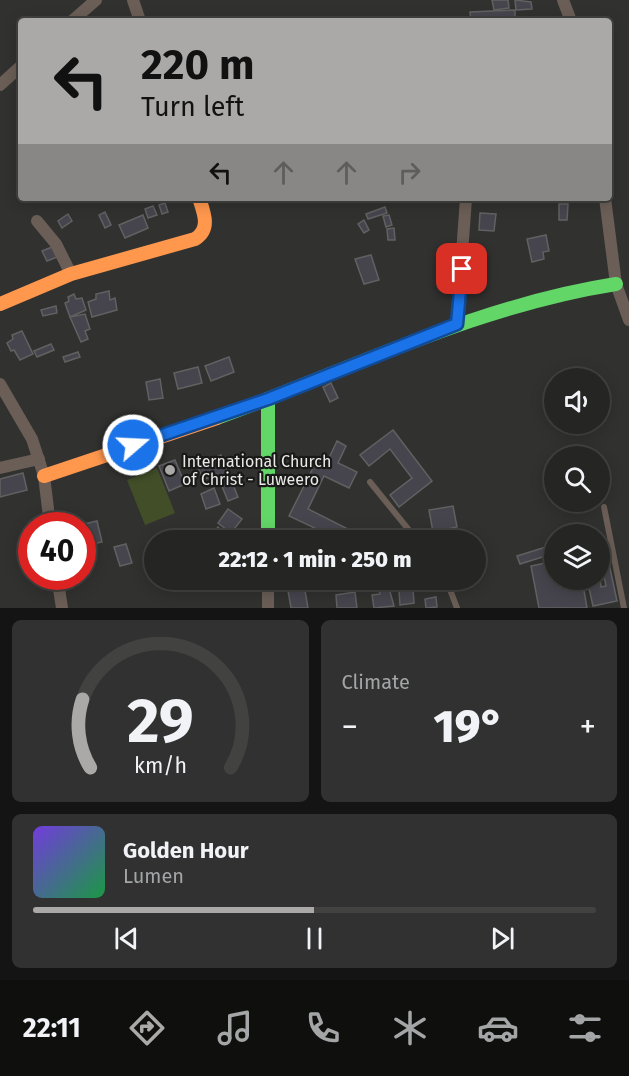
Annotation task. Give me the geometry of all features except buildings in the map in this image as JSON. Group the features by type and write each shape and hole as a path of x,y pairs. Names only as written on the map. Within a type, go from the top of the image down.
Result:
{"street":[{"path":"75,18 96,0"},
{"path":"133,0 139,18"},
{"path":"563,0 570,18"},
{"path":"0,85 18,69"},
{"path":"0,304 71,273 195,239 201,235 206,221 200,201"},
{"path":"457,324 466,201"},
{"path":"605,201 616,284 629,320"},
{"path":"37,221 56,244 71,273"},
{"path":"44,476 268,399 457,324 556,293 616,284"},
{"path":"0,384 32,439 44,476 48,512"},
{"path":"268,399 268,530"},
{"path":"0,468 39,459"},
{"path":"59,590 62,608"},
{"path":"268,590 268,608"}],"lane":[{"path":"370,482 409,530"},
{"path":"605,512 624,608"},
{"path":"450,590 457,608"}],"green space":[{"path":"157,468 175,513 145,525 127,480"}],"traffic: fast":[{"path":"217,418 463,323 513,307 616,284"},
{"path":"268,399 268,530"}],"traffic: slow":[{"path":"0,304 71,274 195,239 205,226 200,201"},
{"path":"44,476 217,418"}],"place":[{"name":"International Church of Christ - Luweero","path":"170,470"}],"route":[{"path":"133,445 268,399 457,324 462,269"}]}
